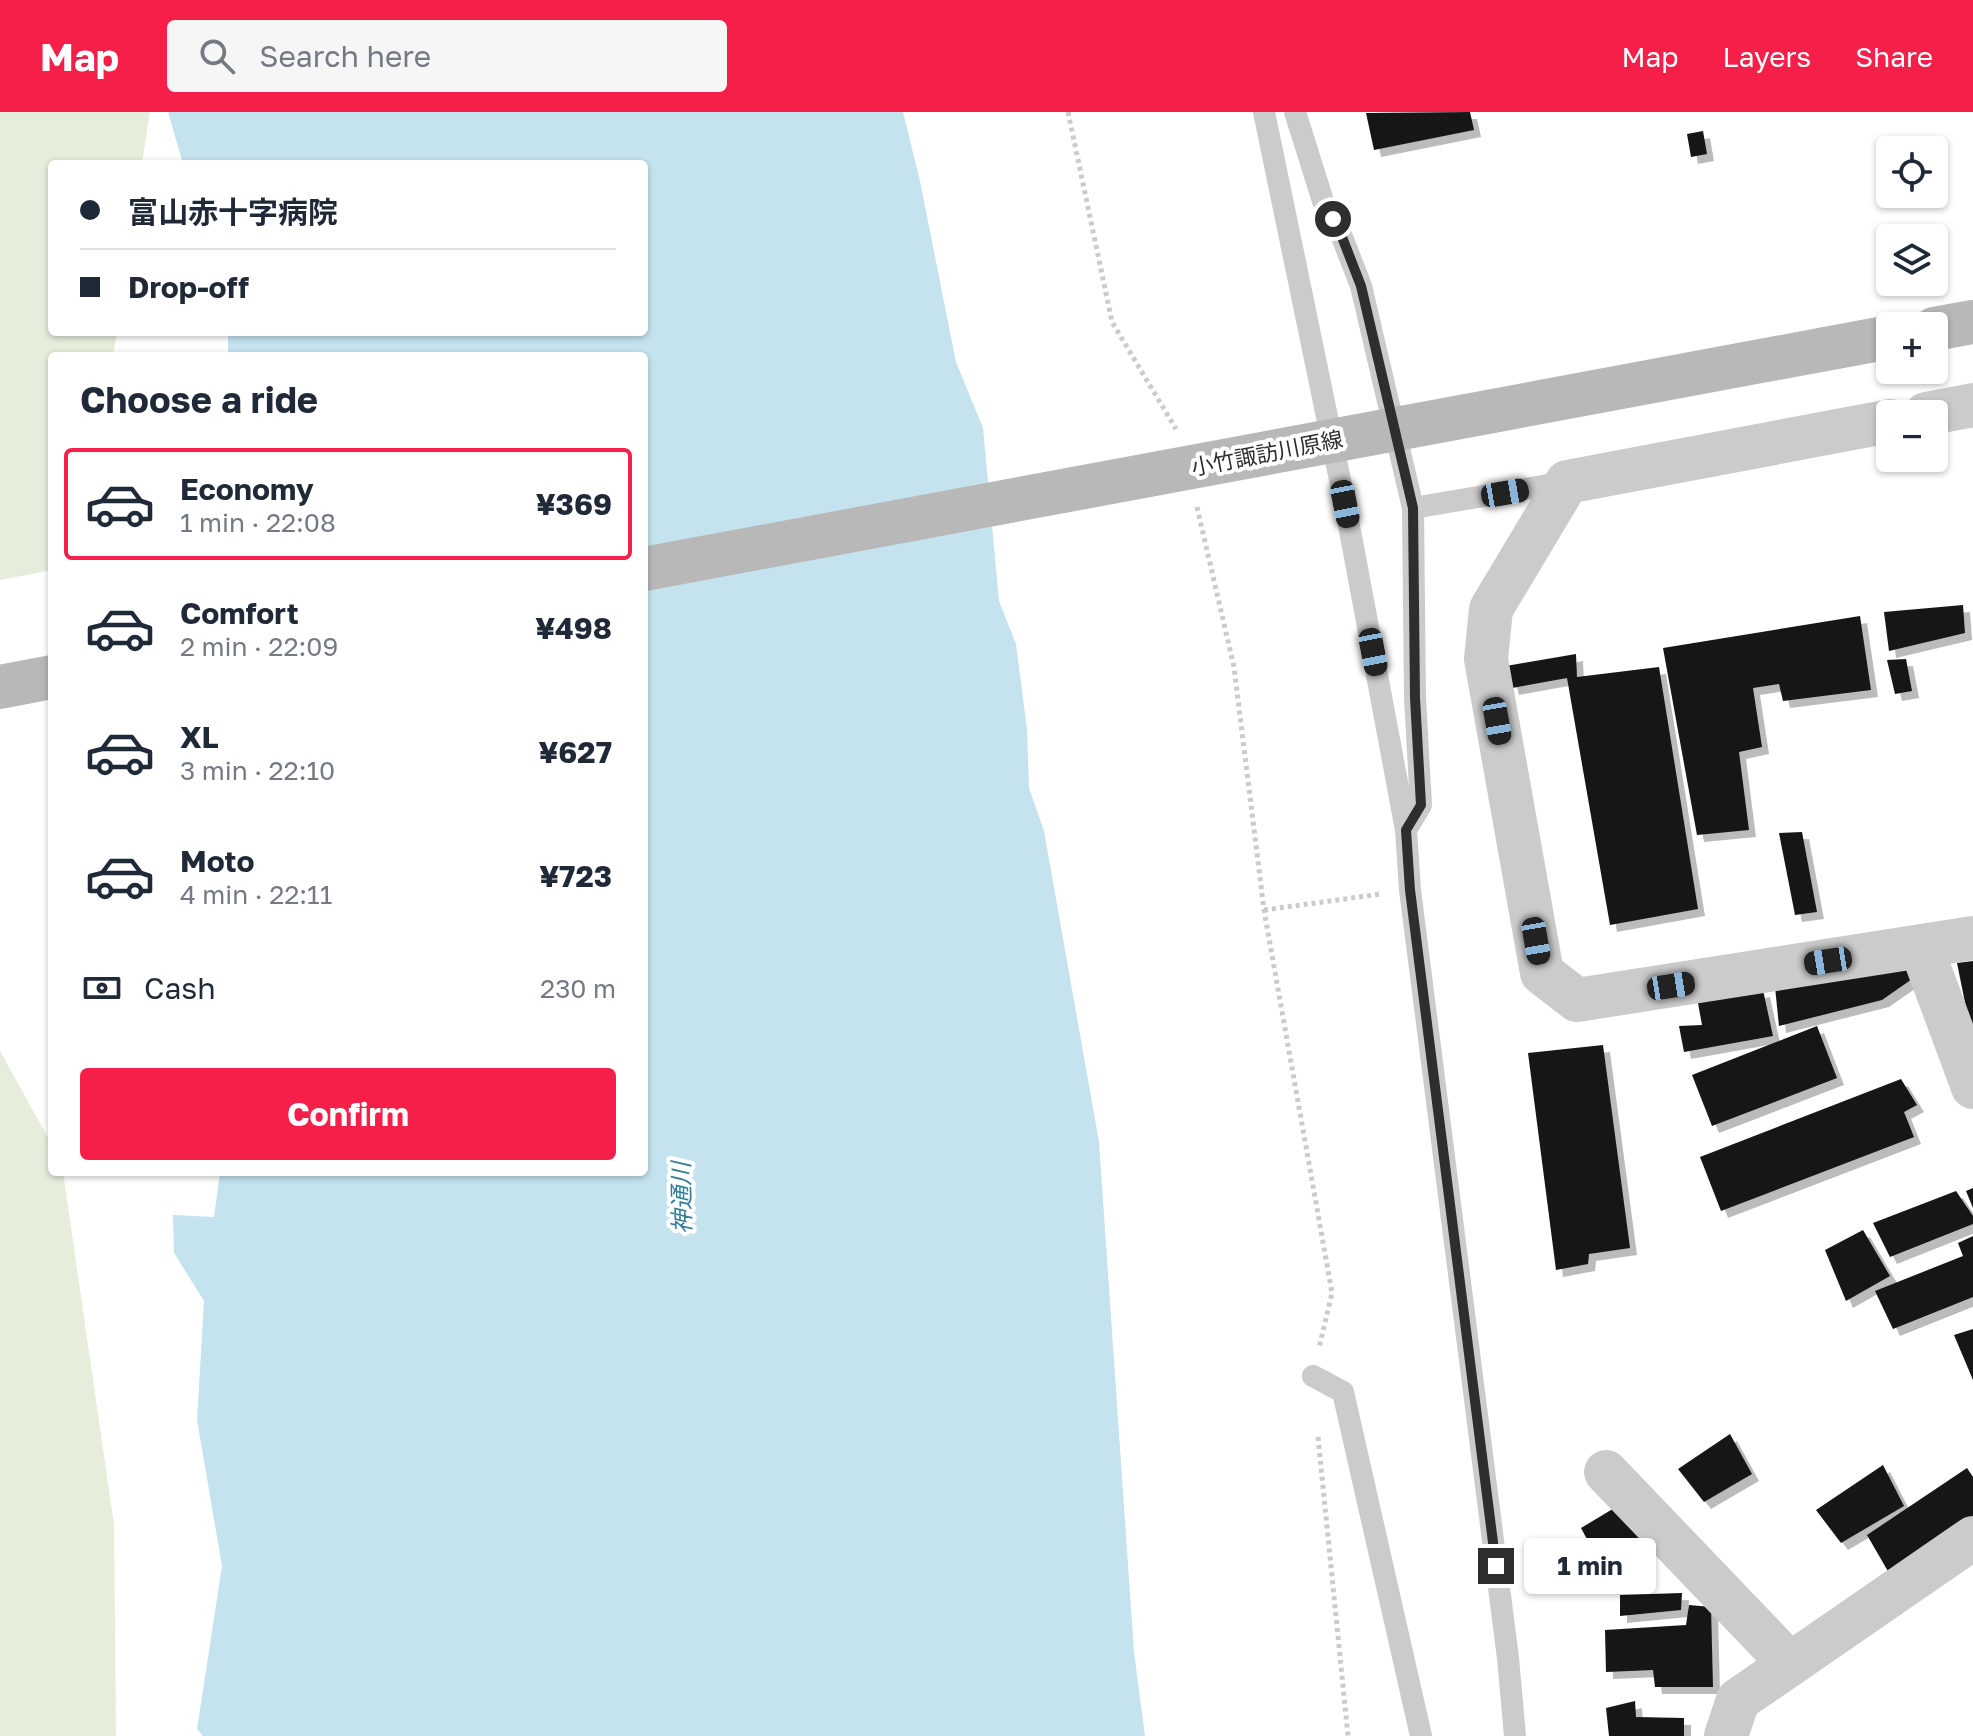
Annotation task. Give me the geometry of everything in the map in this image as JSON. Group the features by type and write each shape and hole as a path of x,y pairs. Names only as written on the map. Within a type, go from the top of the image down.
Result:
{"main road":[{"path":"1948,326 1973,322"},
{"name":"小竹諏訪川原線","path":"648,568 1876,340"},
{"path":"0,687 48,678"}],"street":[{"path":"1948,410 1973,405"},
{"path":"1876,424 1567,482 1491,609 1486,659 1542,973 1577,1000 1973,938"},
{"path":"1921,947 1973,1087"},
{"path":"1606,1472 1790,1664"},
{"path":"1726,1736 1738,1700 1973,1538"}],"lane":[{"path":"1264,112 1345,504 1406,830 1410,890 1508,1658 1515,1736"},
{"path":"1295,112 1323,201 1342,237 1361,286 1413,508 1415,698 1421,805 1406,830"},
{"path":"1413,508 1567,482"},
{"path":"1313,1376 1343,1392 1421,1736"}],"path":[{"path":"1068,112 1112,322 1181,438"},
{"path":"1195,499 1234,667 1264,910 1332,1293 1313,1376 1348,1736"},
{"path":"1264,910 1410,890"}],"green space":[{"path":"0,112 150,112 143,160 48,160 48,336 116,336 114,352 48,352 48,571 0,580"},
{"path":"0,1051 48,1138 48,1176 64,1176 114,1525 116,1736 0,1736"}],"water":[{"name":"神通川","path":"168,112 903,112 956,362 983,428 999,601 1016,644 1027,729 1029,788 1044,831 1099,1142 1134,1652 1145,1736 203,1736 197,1729 222,1566 197,1420 204,1301 174,1253 173,1215 214,1217 219,1176 648,1176 648,352 228,352 228,336 648,336 648,160 182,160"}],"building":[{"path":"1470,112 1474,130 1374,150 1366,113"},
{"path":"1703,131 1707,154 1691,157 1687,134"},
{"path":"1963,605 1965,633 1889,651 1884,612"},
{"path":"1860,616 1871,690 1783,701 1779,684 1753,688 1762,747 1739,752 1749,830 1697,835 1663,648"},
{"path":"1576,654 1577,677 1659,667 1698,909 1610,925 1567,678 1512,688 1506,666"},
{"path":"1906,659 1912,691 1895,694 1887,660"},
{"path":"1802,832 1817,912 1795,915 1779,833"},
{"path":"1973,961 1973,1037 1972,1037 1957,963"},
{"path":"1908,964 1912,979 1882,1000 1779,1026 1775,987"},
{"path":"1763,990 1773,1036 1684,1052 1679,1026 1702,1025 1698,1003"},
{"path":"1817,1026 1837,1078 1712,1126 1692,1075"},
{"path":"1603,1045 1630,1248 1589,1254 1588,1264 1556,1270 1528,1053"},
{"path":"1901,1079 1917,1105 1904,1112 1914,1137 1721,1211 1700,1157"},
{"path":"1973,1188 1973,1208 1966,1191"},
{"path":"1956,1191 1973,1216 1973,1224 1890,1257 1873,1223"},
{"path":"1863,1230 1890,1276 1846,1301 1825,1250"},
{"path":"1973,1236 1973,1297 1893,1329 1875,1291 1963,1256 1958,1243"},
{"path":"1973,1329 1973,1380 1954,1335"},
{"path":"1730,1434 1752,1474 1704,1502 1678,1469"},
{"path":"1883,1465 1904,1506 1841,1543 1816,1510"},
{"path":"1967,1468 1973,1477 1973,1518 1889,1573 1867,1535"},
{"path":"1616,1507 1648,1548 1605,1573 1581,1528"},
{"path":"1682,1593 1681,1610 1620,1616 1620,1595"},
{"path":"1689,1605 1711,1607 1713,1687 1655,1687 1653,1670 1606,1672 1605,1630 1686,1625"},
{"path":"1635,1701 1636,1717 1684,1718 1684,1736 1609,1736 1606,1708"}],"route":[{"path":"1333,219 1361,286 1413,508 1415,698 1421,805 1406,830 1410,890 1496,1566"}]}
